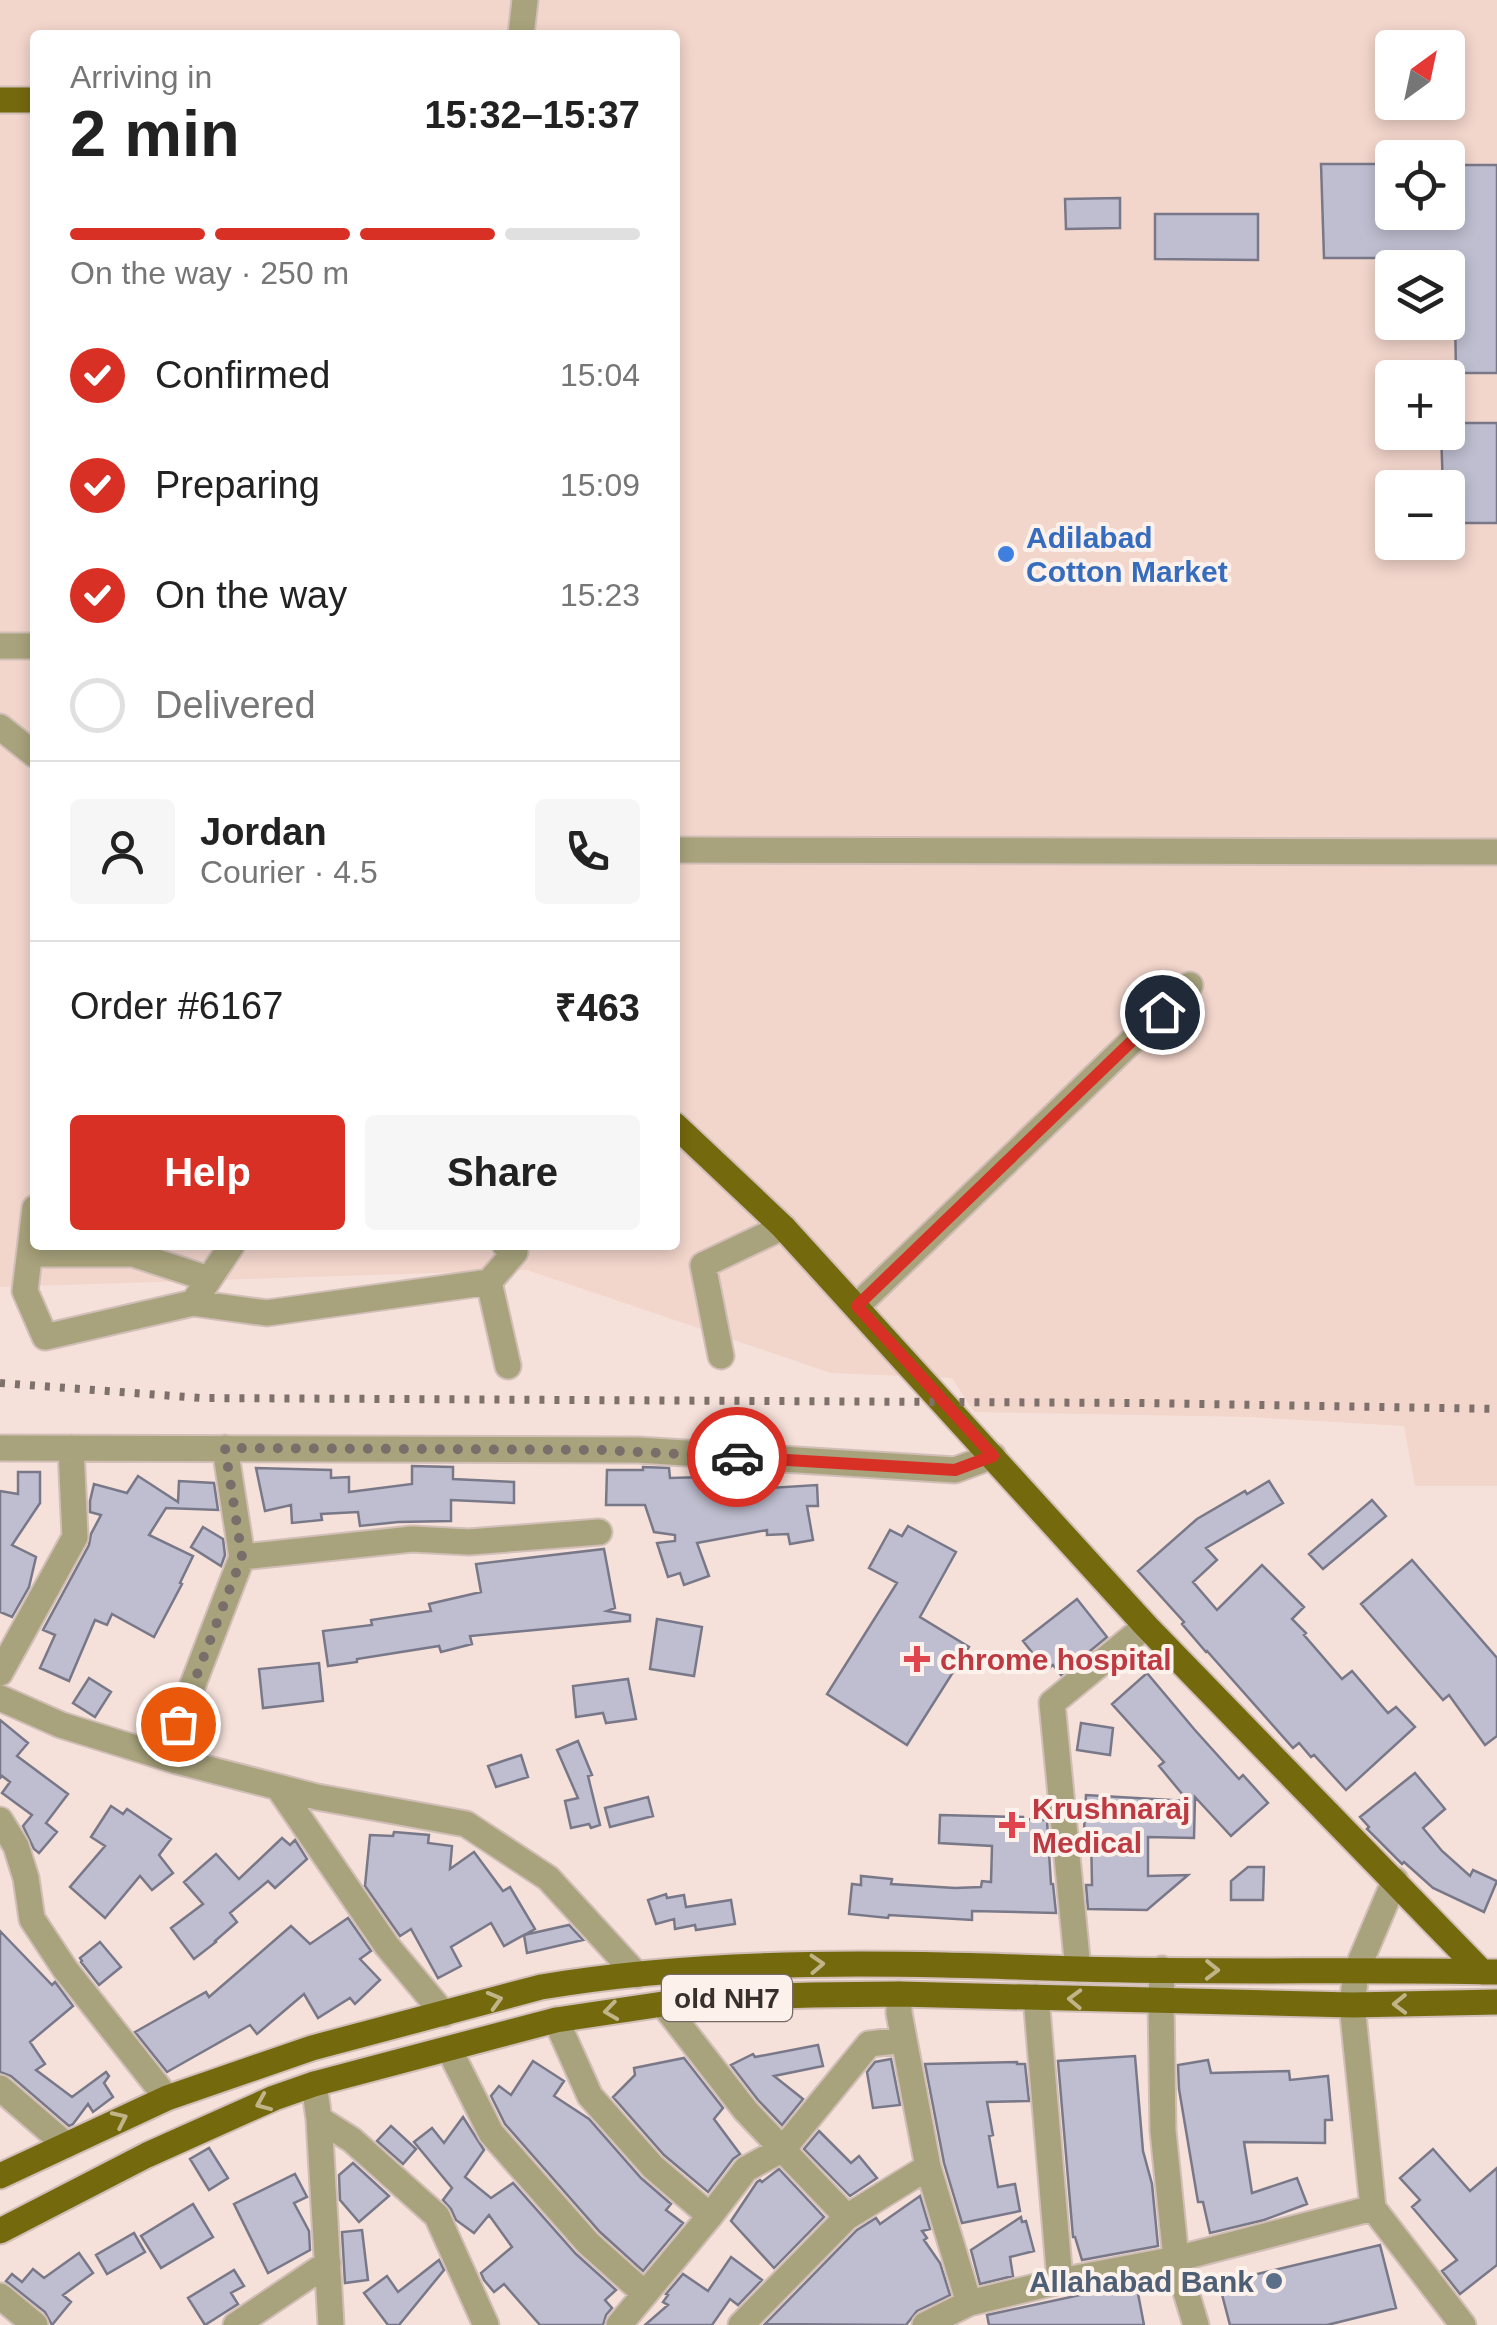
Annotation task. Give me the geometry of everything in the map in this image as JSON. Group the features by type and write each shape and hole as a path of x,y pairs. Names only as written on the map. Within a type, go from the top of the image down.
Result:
{"main road":[{"path":"0,100 30,100"},
{"path":"680,1130 783,1227 1146,1626 1492,1978"},
{"name":"Old NH7","path":"0,2176 166,2098 312,2048 542,1987 637,1974 858,1962 1492,1978"},
{"name":"old NH7","path":"0,2231 164,2147 274,2098 556,2020 742,1997 899,1994 1352,2006 1497,2002"}],"street":[{"path":"522,30 525,0"},
{"path":"0,646 30,646"},
{"path":"0,728 30,750"},
{"path":"680,850 1497,852"},
{"path":"857,1306 1190,985"},
{"path":"720,1356 703,1265 783,1227"},
{"path":"30,1250 25,1291 45,1337 193,1303 267,1313 489,1282 512,1250"},
{"path":"193,1303 229,1250"},
{"path":"30,1254 133,1254 209,1280"},
{"path":"489,1282 508,1366"},
{"path":"0,1448 638,1450 955,1470 993,1456"},
{"path":"0,1672 75,1536 71,1448"},
{"path":"165,1758 242,1557 225,1448"},
{"path":"242,1557 412,1538 470,1542 599,1532"},
{"path":"1078,1968 1052,1703 1146,1626"},
{"path":"0,1698 60,1725 165,1758 317,1797 466,1824 548,1878 637,1974"},
{"path":"278,1787 387,1946 444,2014"},
{"path":"0,1820 16,1846 32,1919 166,2098"},
{"path":"1395,1880 1356,1972 1352,2006 1373,2208 1462,2325"},
{"path":"1162,1970 1163,2131 1176,2260 1196,2325"},
{"path":"899,1994 928,2166 969,2303"},
{"path":"1036,1997 1060,2281"},
{"path":"663,2004 746,2112 846,2216"},
{"path":"556,2020 590,2096 654,2167 710,2216"},
{"path":"619,2325 746,2169 783,2149 870,2044 904,2040"},
{"path":"449,2050 491,2133 588,2243 646,2294"},
{"path":"314,2084 331,2325"},
{"path":"0,2088 66,2144"},
{"path":"319,2119 352,2140 437,2216 486,2325"},
{"path":"741,2325 846,2216 928,2166"},
{"path":"924,2325 969,2303 1060,2281 1176,2260 1373,2208"},
{"path":"236,2325 328,2262"},
{"path":"0,2296 35,2325"}],"shaded area":[{"path":"0,0 1497,0 1497,1486 1415,1486 1404,1426 1250,1417 974,1412 952,1378 831,1373 527,1270 0,1287"}],"building":[{"path":"1321,164 1375,164 1375,230 1465,230 1465,165 1497,165 1497,373 1465,373 1465,360 1456,360 1455,340 1465,340 1465,250 1375,250 1375,258 1324,258"},
{"path":"1120,198 1120,228 1066,229 1065,199"},
{"path":"1155,214 1258,214 1258,260 1155,259"},
{"path":"1465,423 1497,423 1497,523 1465,523 1465,470 1442,470 1442,450 1465,450"},
{"path":"412,1466 453,1467 453,1479 514,1482 514,1503 451,1500 451,1521 360,1526 358,1512 321,1514 322,1520 292,1523 291,1505 265,1511 256,1468 331,1470 331,1478 349,1477 349,1492 412,1484"},
{"path":"669,1468 670,1478 705,1477 705,1484 770,1484 770,1488 817,1485 818,1506 807,1506 813,1540 790,1544 788,1534 767,1535 767,1530 697,1543 709,1576 684,1585 680,1573 668,1577 657,1543 675,1541 675,1535 654,1532 645,1505 606,1505 607,1470"},
{"path":"18,1472 40,1472 40,1503 12,1545 36,1557 29,1587 12,1617 0,1612 0,1491 18,1494"},
{"path":"138,1476 178,1502 179,1481 214,1483 218,1510 166,1508 149,1535 193,1556 154,1637 112,1614 107,1625 95,1620 69,1681 40,1668 55,1635 43,1630 101,1515 90,1512 94,1484 127,1493"},
{"path":"1269,1481 1283,1503 1206,1548 1217,1560 1193,1582 1217,1610 1262,1565 1304,1607 1292,1619 1342,1679 1352,1671 1388,1713 1396,1707 1415,1727 1346,1790 1299,1743 1293,1748 1138,1571 1197,1519"},
{"path":"1372,1500 1386,1516 1323,1569 1309,1554"},
{"path":"908,1526 956,1552 920,1617 969,1647 907,1745 827,1694 897,1583 869,1568 890,1530 902,1536"},
{"path":"203,1527 223,1539 225,1555 221,1566 191,1547"},
{"path":"604,1549 615,1608 607,1611 630,1615 630,1621 470,1636 472,1644 441,1652 439,1646 328,1666 323,1631 372,1625 371,1620 431,1611 429,1604 481,1592 476,1564"},
{"path":"1412,1560 1497,1658 1497,1736 1485,1745 1449,1695 1443,1700 1361,1604"},
{"path":"1077,1599 1107,1637 1061,1675 1053,1665 1046,1670 1023,1641"},
{"path":"657,1619 702,1627 694,1676 650,1669"},
{"path":"319,1663 323,1701 263,1708 259,1669"},
{"path":"1147,1673 1239,1779 1243,1775 1268,1803 1231,1836 1195,1797 1194,1838 1148,1837 1148,1876 1188,1875 1147,1910 1088,1909 1086,1885 1092,1885 1091,1832 1084,1831 1086,1795 1188,1801 1159,1766 1164,1762 1112,1704"},
{"path":"89,1678 111,1692 95,1717 73,1703"},
{"path":"628,1679 636,1719 606,1723 603,1713 576,1717 573,1686"},
{"path":"0,1720 28,1743 17,1756 68,1794 46,1823 57,1832 39,1853 23,1826 32,1815 2,1793 10,1782 0,1778"},
{"path":"1081,1723 1113,1728 1110,1755 1077,1750"},
{"path":"578,1741 592,1775 588,1776 600,1825 591,1828 589,1824 571,1828 565,1801 578,1798 557,1750"},
{"path":"521,1755 528,1777 496,1787 488,1766"},
{"path":"1415,1773 1445,1809 1423,1828 1470,1876 1473,1870 1497,1881 1484,1912 1433,1888 1402,1864 1360,1817"},
{"path":"648,1797 653,1816 610,1827 605,1808"},
{"path":"111,1806 123,1814 127,1809 171,1839 159,1855 173,1873 152,1890 140,1876 105,1918 70,1887 105,1846 91,1837"},
{"path":"940,1815 1047,1820 1056,1913 972,1911 972,1920 849,1914 852,1884 861,1885 861,1876 892,1879 891,1884 955,1888 981,1887 982,1881 991,1882 992,1846 939,1843"},
{"path":"394,1832 429,1835 428,1843 452,1846 450,1869 474,1852 503,1891 510,1887 535,1929 504,1946 491,1923 451,1947 461,1966 438,1978 411,1929 400,1936 365,1886 370,1835 393,1836"},
{"path":"282,1838 290,1845 295,1840 307,1859 275,1888 268,1881 230,1913 237,1922 194,1959 171,1928 203,1904 184,1882 216,1854 239,1879"},
{"path":"1248,1867 1264,1867 1263,1900 1231,1900 1231,1881"},
{"path":"666,1894 667,1898 684,1895 686,1907 731,1900 735,1924 696,1930 695,1925 675,1929 674,1919 656,1924 648,1900"},
{"path":"348,1918 371,1951 360,1959 380,1980 355,2004 350,1998 318,2018 304,1994 257,2034 250,2025 167,2072 135,2032 206,1992 209,1997 291,1926 310,1944"},
{"path":"569,1925 583,1940 527,1953 524,1935"},
{"path":"0,1931 52,1985 55,1982 73,2006 30,2042 45,2064 36,2070 72,2097 106,2072 109,2076 104,2083 113,2097 93,2112 88,2104 69,2126 11,2076 0,2072"},
{"path":"100,1942 121,1967 99,1985 80,1958"},
{"path":"818,2045 823,2066 774,2076 803,2099 782,2125 731,2065 753,2054 755,2057"},
{"path":"1135,2056 1143,2151 1152,2184 1158,2246 1082,2260 1073,2237 1058,2061"},
{"path":"684,2058 723,2108 714,2119 740,2154 708,2192 664,2155 613,2097 635,2075 634,2068"},
{"path":"891,2059 900,2105 873,2108 867,2072 875,2062"},
{"path":"1208,2060 1211,2073 1289,2071 1290,2080 1328,2076 1332,2120 1325,2120 1325,2143 1244,2142 1252,2193 1297,2178 1307,2204 1264,2220 1210,2233 1203,2202 1198,2202 1178,2065"},
{"path":"533,2061 564,2081 554,2096 589,2119 641,2178 671,2204 666,2210 683,2223 643,2271 600,2232 505,2124 491,2096 499,2086 511,2095"},
{"path":"925,2064 1025,2064 1029,2101 987,2102 998,2187 1015,2184 1020,2211 962,2223 944,2163"},
{"path":"463,2117 484,2150 465,2177 491,2198 513,2183 576,2254 616,2290 605,2300 612,2308 603,2325 540,2325 504,2284 494,2292 484,2280 481,2273 512,2247 489,2215 474,2233 456,2220 443,2200 452,2188 414,2142 432,2128 444,2143"},
{"path":"391,2126 416,2149 403,2164 377,2141"},
{"path":"819,2131 851,2163 859,2156 877,2178 850,2196 804,2149"},
{"path":"209,2148 228,2178 209,2190 190,2159"},
{"path":"1433,2149 1470,2191 1497,2168 1497,2265 1460,2294 1442,2271 1457,2260 1412,2207 1420,2200 1400,2178"},
{"path":"353,2163 389,2196 359,2222 340,2200 339,2175"},
{"path":"779,2169 824,2217 774,2268 731,2221 757,2182"},
{"path":"295,2174 307,2197 294,2203 309,2231 310,2250 268,2273 234,2204"},
{"path":"920,2196 930,2229 922,2231 927,2238 924,2240 940,2263 950,2295 917,2311 906,2325 765,2324 857,2230 876,2218 880,2224"},
{"path":"193,2204 213,2237 161,2268 141,2236"},
{"path":"1021,2217 1022,2222 1026,2221 1034,2251 1010,2257 1013,2276 980,2284 971,2250"},
{"path":"362,2230 368,2280 345,2283 342,2232"},
{"path":"134,2233 145,2252 107,2274 96,2255"},
{"path":"1380,2245 1396,2308 1327,2325 1230,2325 1219,2283"},
{"path":"79,2253 93,2273 63,2295 71,2302 52,2325 45,2312 6,2281 12,2274 22,2282 33,2269 44,2278"},
{"path":"731,2257 762,2280 738,2305 730,2299 712,2325 645,2325 668,2305 663,2302 666,2294 683,2274 708,2291"},
{"path":"439,2260 444,2270 399,2325 388,2325 364,2293 387,2276 398,2292"},
{"path":"234,2270 244,2286 231,2293 238,2304 205,2325 188,2298"},
{"path":"1136,2283 1144,2325 989,2325 987,2315"}],"railway":[{"path":"0,1383 201,1398 1497,1409"}],"way so far":[{"path":"178,1724 242,1557 225,1448 638,1450 737,1457"}],"place":[{"name":"Adilabad Cotton Market","path":"1006,554"},
{"name":"chrome hospital","path":"917,1659"},
{"name":"Krushnaraj Medical","path":"1012,1825"},
{"name":"Allahabad Bank","path":"1274,2281"}],"route":[{"path":"737,1457 955,1470 993,1456 857,1306 1162,1012"}]}
